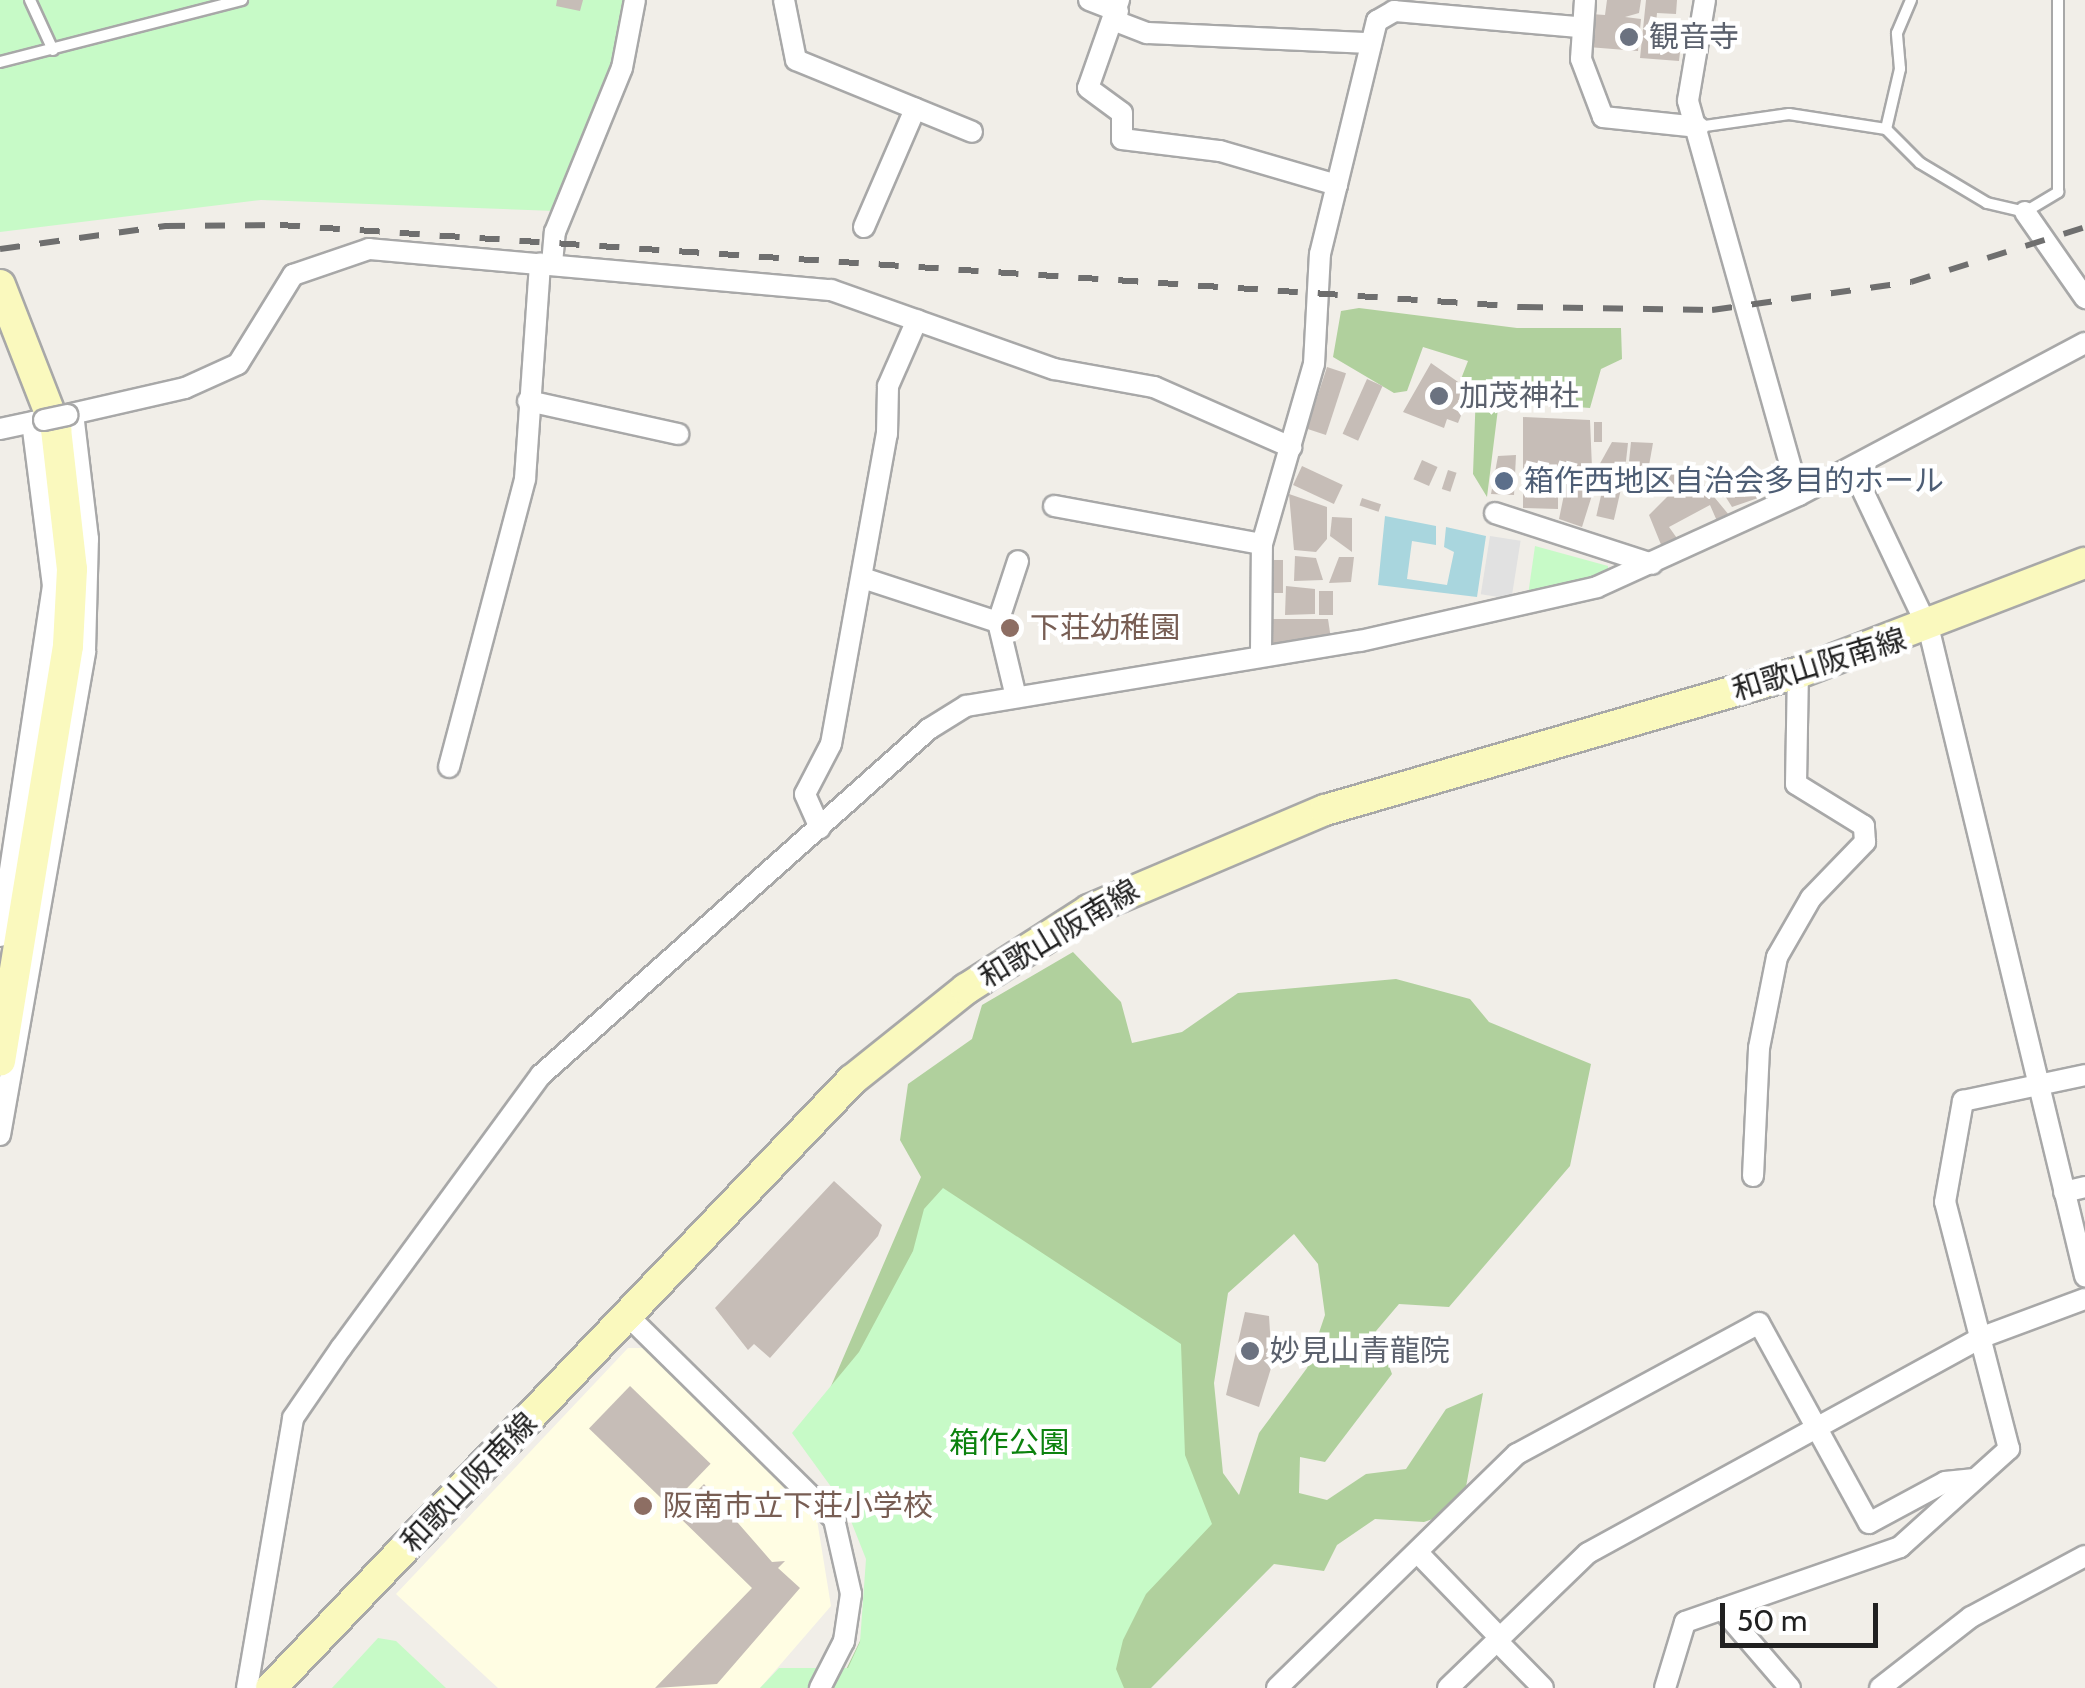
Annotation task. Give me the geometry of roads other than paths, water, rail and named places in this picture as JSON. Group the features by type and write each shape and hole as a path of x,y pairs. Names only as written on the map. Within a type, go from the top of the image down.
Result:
{"main road":[{"path":"0,285 56,429 72,569 68,646 0,1060"},
{"name":"和歌山阪南線","path":"271,1688 852,1080 966,990 1089,910 1326,810 1798,673 1929,630 2085,563"}],"street":[{"path":"449,767 526,478 528,401 546,264 618,82 635,0"},
{"path":"784,0 796,60 972,132"},
{"path":"1089,0 1118,11 1147,33 1372,43"},
{"path":"1585,0 1577,28 1603,117 1698,128"},
{"path":"1705,0 1685,81 1799,495"},
{"path":"1261,652 1262,544 1314,364 1320,254 1372,43 1376,10 1577,28"},
{"path":"1118,11 1088,88 1122,113 1122,139 1220,151 1336,185"},
{"path":"864,227 916,109"},
{"path":"2025,212 2085,298"},
{"path":"0,430 70,415 238,364 293,275 330,255 369,248 812,288 918,320 1054,369 1154,387 1291,446"},
{"path":"820,828 805,812 805,794 831,744 841,650 863,578 888,386 918,320"},
{"path":"247,1688 293,1418 540,1075 929,728 966,706 1261,652 1515,612 1652,564 1799,495 2085,343"},
{"path":"528,401 678,434"},
{"path":"0,1135 85,650 88,539 70,415"},
{"path":"0,936 53,586 38,421"},
{"path":"1852,468 1929,630 2038,1086 2074,1189 2085,1276"},
{"path":"1054,506 1262,544"},
{"path":"1495,513 1652,564"},
{"path":"1016,697 998,622 1018,561"},
{"path":"863,578 998,622"},
{"path":"1753,1176 1758,1048 1777,957 1811,898 1865,842 1864,826 1796,784 1798,673"},
{"path":"1665,1688 1685,1622 1900,1547 2009,1449 1945,1202 1963,1102 2085,1075"},
{"path":"1448,1688 1588,1553 1980,1338 2085,1299"},
{"path":"628,1317 834,1518 851,1594 844,1641 820,1688"},
{"path":"1277,1688 1518,1454 1758,1323 1869,1523 1945,1482 1975,1479"},
{"path":"1418,1553 1542,1688"},
{"path":"1880,1688 1972,1616 2085,1556"},
{"path":"1722,1610 1790,1688"}],"lane":[{"path":"30,0 53,50"},
{"path":"0,62 242,0"},
{"path":"1886,128 1900,69 1897,33 1911,0"},
{"path":"1698,128 1789,114 1886,128 1937,173 2025,212 2058,192 2058,0"}],"water":[{"path":"1385,516 1436,526 1436,545 1412,541 1407,579 1447,585 1454,552 1444,547 1446,527 1486,536 1477,597 1378,585"}],"railway":[{"path":"0,249 165,226 280,225 1523,307 1712,310 1911,282 2085,227"}],"place":[{"name":"観音寺","path":"1629,37"},
{"name":"加茂神社","path":"1439,396"},
{"name":"箱作西地区自治会多目的ホール","path":"1504,481"},
{"name":"下荘幼稚園","path":"1010,628"},
{"name":"妙見山青龍院","path":"1250,1351"},
{"name":"阪南市立下荘小学校","path":"643,1506"}],"park label":[{"name":"箱作公園","path":"1009,1443"}]}
